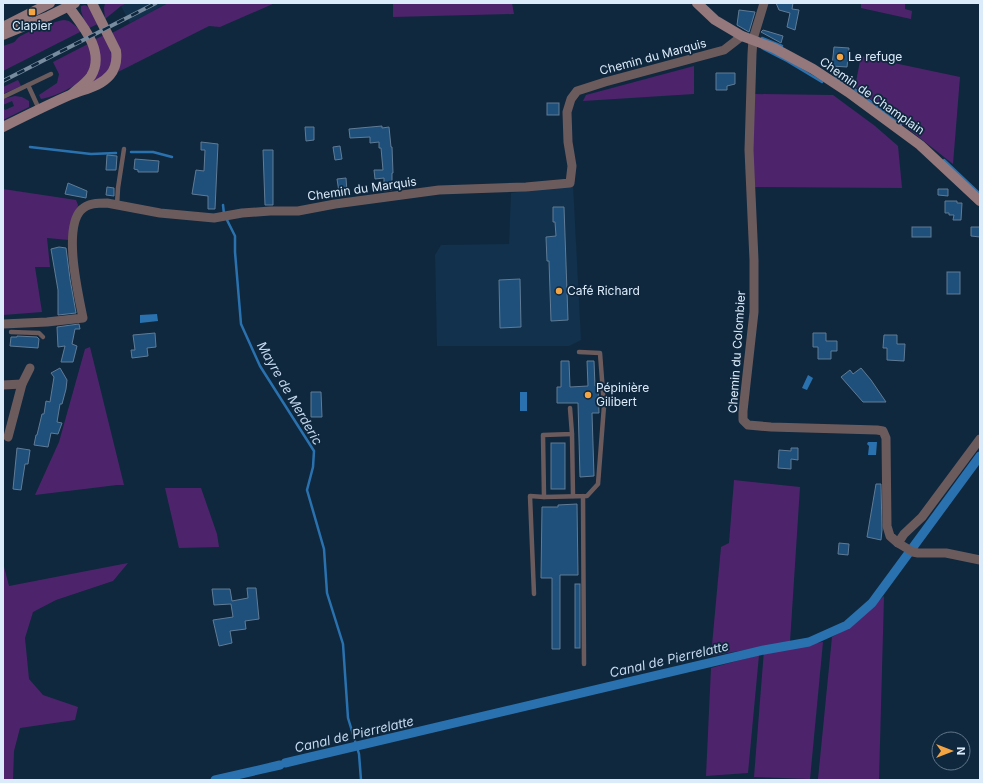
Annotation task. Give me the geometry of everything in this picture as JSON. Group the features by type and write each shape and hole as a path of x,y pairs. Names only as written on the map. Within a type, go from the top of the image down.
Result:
{"main road":[{"path":"3,27 50,3"},
{"path":"3,127 72,94 89,89 102,82 110,74 117,58 114,46 92,3"},
{"name":"Chemin de Champlain","path":"697,3 715,20 742,36 754,39 774,48 808,66 848,92 920,145 980,201"},
{"path":"3,35 71,5 91,41 96,57 94,71 90,78 72,94"}],"street":[{"path":"754,39 764,3"},
{"name":"Chemin du Marquis","path":"3,324 47,322 83,318 75,276 72,236 75,221 81,210 88,206 99,203 187,216 214,218 270,211 298,211 335,204 440,190 526,187 570,183 572,166 568,142 567,112 571,100 577,91 724,50 742,36"},
{"name":"Chemin du Colombier","path":"754,39 752,54 749,150 754,260 754,312 743,420 748,425 771,427 883,431 886,438 887,526 890,536 906,548"},
{"path":"8,437 22,384 30,368"},
{"path":"3,385 22,384"},
{"path":"980,439 922,517 904,534 906,548 918,553 946,552 980,560"}],"lane":[{"path":"3,96 51,74"},
{"path":"28,85 39,109"},
{"path":"117,205 124,149"},
{"path":"11,332 39,333 44,337"},
{"path":"534,594 530,496 587,496 598,484 604,406 600,353 579,352"},
{"path":"570,408 573,496"},
{"path":"544,497 543,435 572,434"},
{"path":"583,496 584,664"}],"shaded area":[{"path":"105,3 127,3 105,19"},
{"path":"127,3 168,3 130,23 121,6"},
{"path":"168,3 275,3 220,27 209,26 118,72 121,56 112,33"},
{"path":"393,3 512,3 514,14 393,17"},
{"path":"861,3 905,3 905,9 912,11 911,19 861,8"},
{"path":"85,5 90,8 100,23 87,29 81,11 81,6"},
{"path":"64,20 69,21 82,31 3,71 3,46 13,43 19,37 34,30 54,22"},
{"path":"106,34 111,54 110,68 102,77 85,88 91,82 100,66 99,54 94,40"},
{"path":"88,44 92,59 86,74 80,81 65,91 41,99 39,95 57,83 59,74 53,62"},
{"path":"861,56 960,77 953,164 855,87"},
{"path":"694,66 694,94 583,101 586,95"},
{"path":"18,80 21,86 3,94 3,87"},
{"path":"754,94 833,95 875,126 898,146 902,188 754,187 752,136"},
{"path":"15,96 22,97 29,101 29,107 3,120 3,107 5,110 14,106 12,101 3,105 3,99"},
{"path":"573,184 581,340 569,346 437,346 435,255 441,245 509,244 511,193"},
{"path":"3,189 76,200 78,205 69,240 47,238 50,267 35,267 42,312 3,315"},
{"path":"90,347 124,485 35,495 59,442 85,349"},
{"path":"734,480 800,487 790,642 711,656 721,547 729,543"},
{"path":"165,488 201,488 217,534 219,547 179,548"},
{"path":"3,563 9,586 128,563 113,581 56,600 33,612 25,638 29,679 43,695 78,707 75,720 20,728 14,751 13,780 3,780"},
{"path":"884,596 879,780 818,779 832,637 851,626"},
{"path":"823,642 810,779 754,777 764,650"},
{"path":"759,655 748,773 706,776 711,668"}],"water":[{"path":"157,314 158,321 140,323 140,315"},
{"path":"808,375 813,378 807,390 802,388"},
{"path":"520,392 527,392 527,411 520,411"},
{"path":"868,442 877,442 876,455 868,455"}],"building":[{"path":"776,3 793,3 792,9 799,10 795,30 787,27 790,13 779,10"},
{"path":"739,10 755,12 749,32 737,25"},
{"path":"763,30 783,36 781,43 761,32"},
{"name":"Le refuge","path":"834,47 849,48 847,67 832,66"},
{"path":"716,73 735,73 735,84 727,86 727,90 716,90"},
{"path":"547,103 559,103 559,115 547,115"},
{"path":"382,126 382,128 389,127 392,147 393,173 392,190 384,191 384,178 375,179 374,170 383,170 379,142 370,143 370,137 350,138 349,129"},
{"path":"305,127 314,127 314,140 306,141"},
{"path":"201,142 218,144 215,209 208,209 208,196 192,194 196,170 204,171 205,150 201,150"},
{"path":"340,146 342,159 335,160 333,147"},
{"path":"263,150 273,150 273,205 265,205"},
{"path":"107,155 117,156 116,170 106,170"},
{"path":"135,159 159,161 158,172 138,172 138,170 134,169"},
{"path":"346,178 347,192 339,192 337,179"},
{"path":"68,183 87,191 86,198 65,194"},
{"path":"107,187 114,188 114,196 106,195"},
{"path":"938,189 948,189 948,196 938,195"},
{"path":"945,201 957,201 957,203 962,203 961,220 953,220 954,215 945,213"},
{"name":"Café Richard","path":"553,207 564,207 568,320 551,321 549,261 547,261 546,237 556,236 555,222 553,222"},
{"path":"912,227 931,227 931,237 912,237"},
{"path":"971,227 980,227 980,237 971,236"},
{"path":"59,247 66,248 76,313 58,315 58,290 51,249"},
{"path":"947,272 960,272 960,294 947,294"},
{"path":"520,279 521,327 500,328 499,280"},
{"path":"79,324 80,329 75,329 72,344 77,346 73,362 61,362 65,346 58,347 57,327"},
{"path":"155,333 156,347 147,348 148,356 132,358 131,350 135,350 133,335"},
{"path":"813,333 826,333 826,341 837,341 837,351 831,351 831,359 818,359 818,347 813,347"},
{"path":"884,335 897,335 897,344 905,344 904,361 887,360 887,348 883,348"},
{"path":"11,337 37,337 39,339 38,348 10,346"},
{"path":"561,361 569,361 570,387 588,386 587,361 594,361 595,386 598,386 599,413 592,413 594,476 580,477 578,403 557,403 557,387 561,387"},
{"path":"60,368 67,380 62,404 60,404 57,422 62,423 58,434 51,433 48,447 34,445 42,414 44,414 46,401 50,402 54,377 51,373"},
{"path":"861,368 886,402 863,402 841,377 850,370 853,374"},
{"path":"311,392 321,392 322,417 311,417"},
{"path":"551,443 565,443 565,489 551,489"},
{"path":"17,448 30,450 28,464 25,464 21,490 13,489"},
{"path":"791,448 798,448 798,460 791,459 791,469 778,468 779,450 791,451"},
{"path":"876,484 881,484 881,540 867,537"},
{"path":"577,504 578,575 560,575 560,649 552,649 552,578 541,578 542,507 558,507 558,505"},
{"path":"839,543 849,544 848,555 838,554"},
{"path":"575,584 580,584 580,648 575,648"},
{"path":"247,588 256,588 259,619 245,621 246,629 230,631 232,643 219,646 213,620 233,617 231,604 214,605 212,589 230,589 232,601 248,598"}],"waterway":[{"path":"762,38 782,46"},
{"path":"762,48 822,82"},
{"path":"834,77 842,82"},
{"path":"853,88 901,125"},
{"name":"Mayre de Merderic","path":"30,147 91,154 116,153"},
{"name":"Mayre de Merderic","path":"131,152 153,152 172,157"},
{"path":"944,160 980,194"},
{"name":"Mayre de Merderic","path":"223,205 224,214"},
{"name":"Mayre de Merderic","path":"226,218 235,236 241,324 260,366 314,451 313,467 307,490 324,549 327,593 343,644 348,718 359,754 361,780"},
{"name":"Canal de Pierrelatte","path":"285,763 764,650 809,642 847,625 872,603 980,456"},
{"name":"Canal de Pierrelatte","path":"215,780 280,765"}],"railway":[{"path":"3,81 156,3"}],"place":[{"name":"Clapier","path":"32,12"},
{"name":"Le refuge","path":"840,57"},
{"name":"Café Richard","path":"559,291"},
{"name":"Pépinière Gilibert","path":"588,395"}]}
